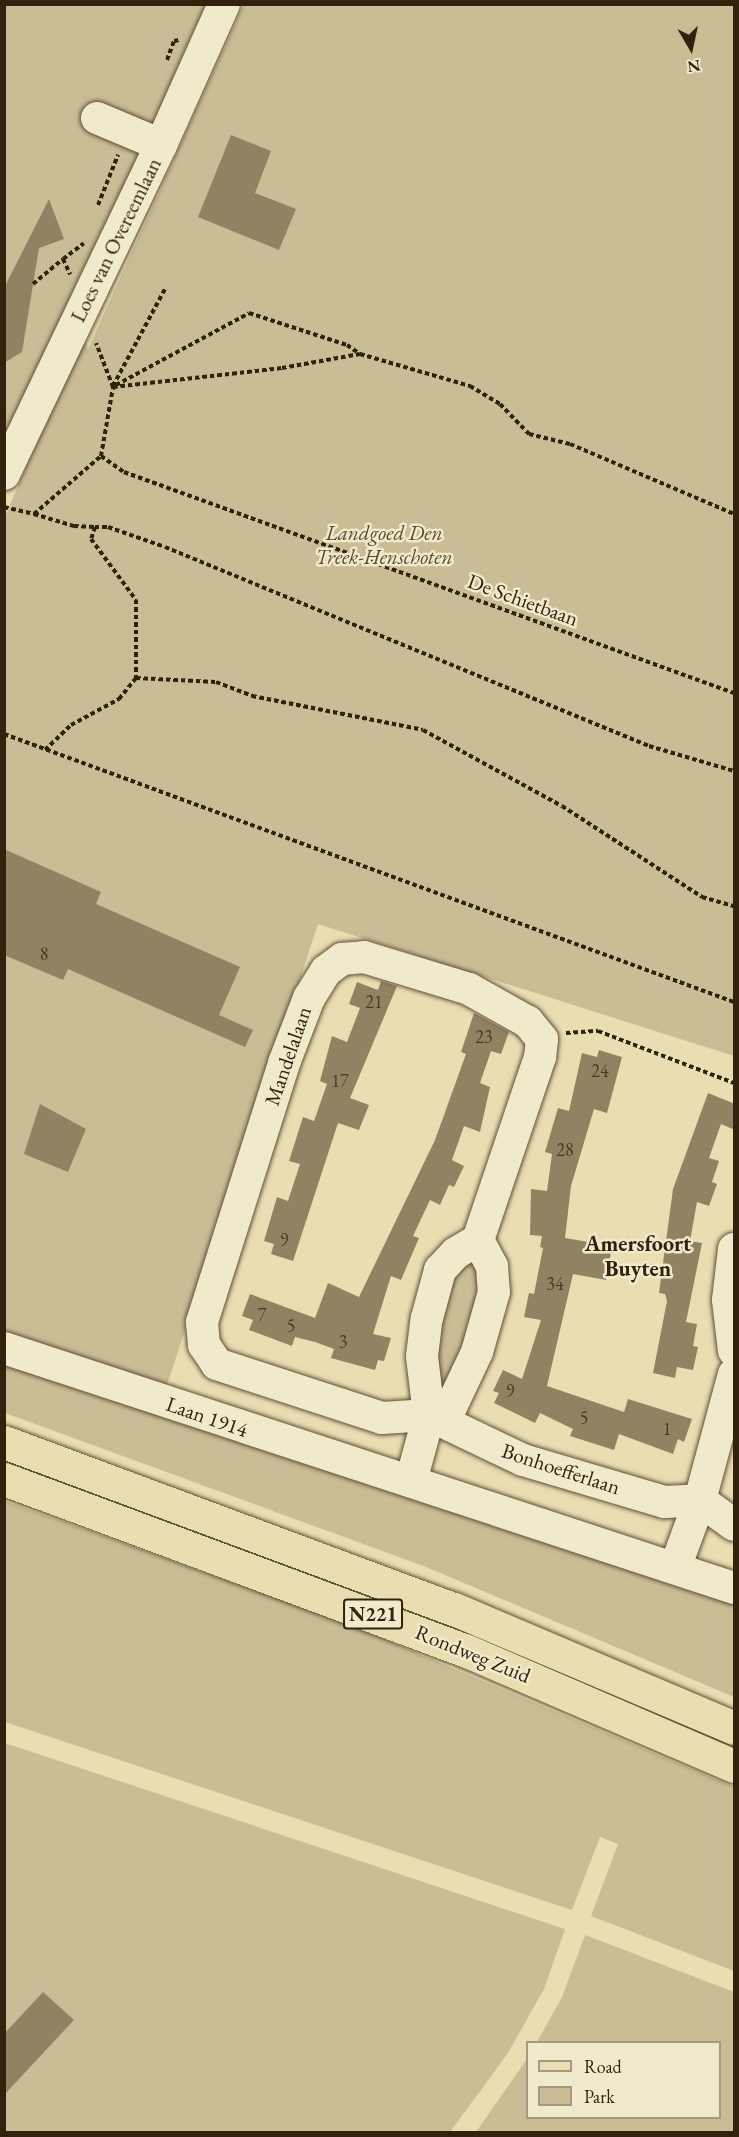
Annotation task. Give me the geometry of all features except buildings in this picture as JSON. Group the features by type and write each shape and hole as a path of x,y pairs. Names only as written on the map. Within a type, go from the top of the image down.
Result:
{"main road":[{"name":"Rondweg Zuid","path":"4,1442 454,1609 735,1728"},
{"name":"Rondweg Zuid","path":"4,1479 467,1651 735,1766"}],"street":[{"name":"Loes van Overeemlaan","path":"4,474 161,146 224,4"},
{"path":"188,26 198,61"},
{"path":"97,118 161,146"},
{"name":"Mandelalaan","path":"478,1239 492,1266 494,1292 489,1318 452,1407 429,1415 382,1418 217,1364 204,1345 202,1322 284,1063 309,998 326,971 342,959 364,957 469,989 528,1022 542,1039"},
{"path":"411,1480 429,1415 422,1356 427,1318 441,1270 456,1253 478,1239 540,1057 542,1039"},
{"path":"735,1250 728,1300 735,1351"},
{"name":"Laan 1914","path":"4,1348 249,1431 411,1480 735,1588"},
{"path":"675,1568 700,1500 735,1374"},
{"name":"Bonhoefferlaan","path":"429,1415 523,1460 665,1502 700,1500"},
{"path":"700,1500 735,1526"}],"path":[{"path":"98,204 127,131"},
{"path":"33,284 63,259 113,387"},
{"path":"34,514 100,456 113,387 165,289"},
{"path":"113,387 249,313 348,345 360,354 470,386 500,404 529,434 570,444 735,514"},
{"path":"113,387 282,368 360,354"},
{"name":"De Schietbaan","path":"100,456 124,472 735,693"},
{"path":"4,507 74,526 108,527 165,547 533,700 650,746 735,771"},
{"path":"45,750 71,725 119,699 136,678 136,600 90,539 95,527"},
{"path":"136,678 216,682 252,696 423,730 562,806 702,897 735,906"},
{"path":"4,734 735,1002"},
{"path":"542,1039 570,1031 598,1031 735,1083"}],"green space":[{"path":"5,5 224,5 159,117 5,443"},
{"name":"Landgoed Den Treek-Henschoten","path":"244,5 734,5 734,1056 318,924 165,1391 5,1334 4,519 83,334 88,349"},
{"path":"468,1257 487,1278 446,1400 430,1368 437,1302"},
{"path":"5,1363 734,1603 734,1697 426,1567 5,1413"},
{"path":"5,1501 345,1623 734,1787 734,1971 591,1916 618,1844 600,1837 572,1910 5,1722"},
{"path":"5,1743 565,1929 544,1989 508,2053 450,2132 5,2132"},
{"path":"585,1935 734,1992 734,2132 476,2132 526,2060 526,2119 721,2119 721,2041 538,2041 562,1997"}],"district":[{"name":"Amersfoort Buyten","path":"638,1256"}]}
